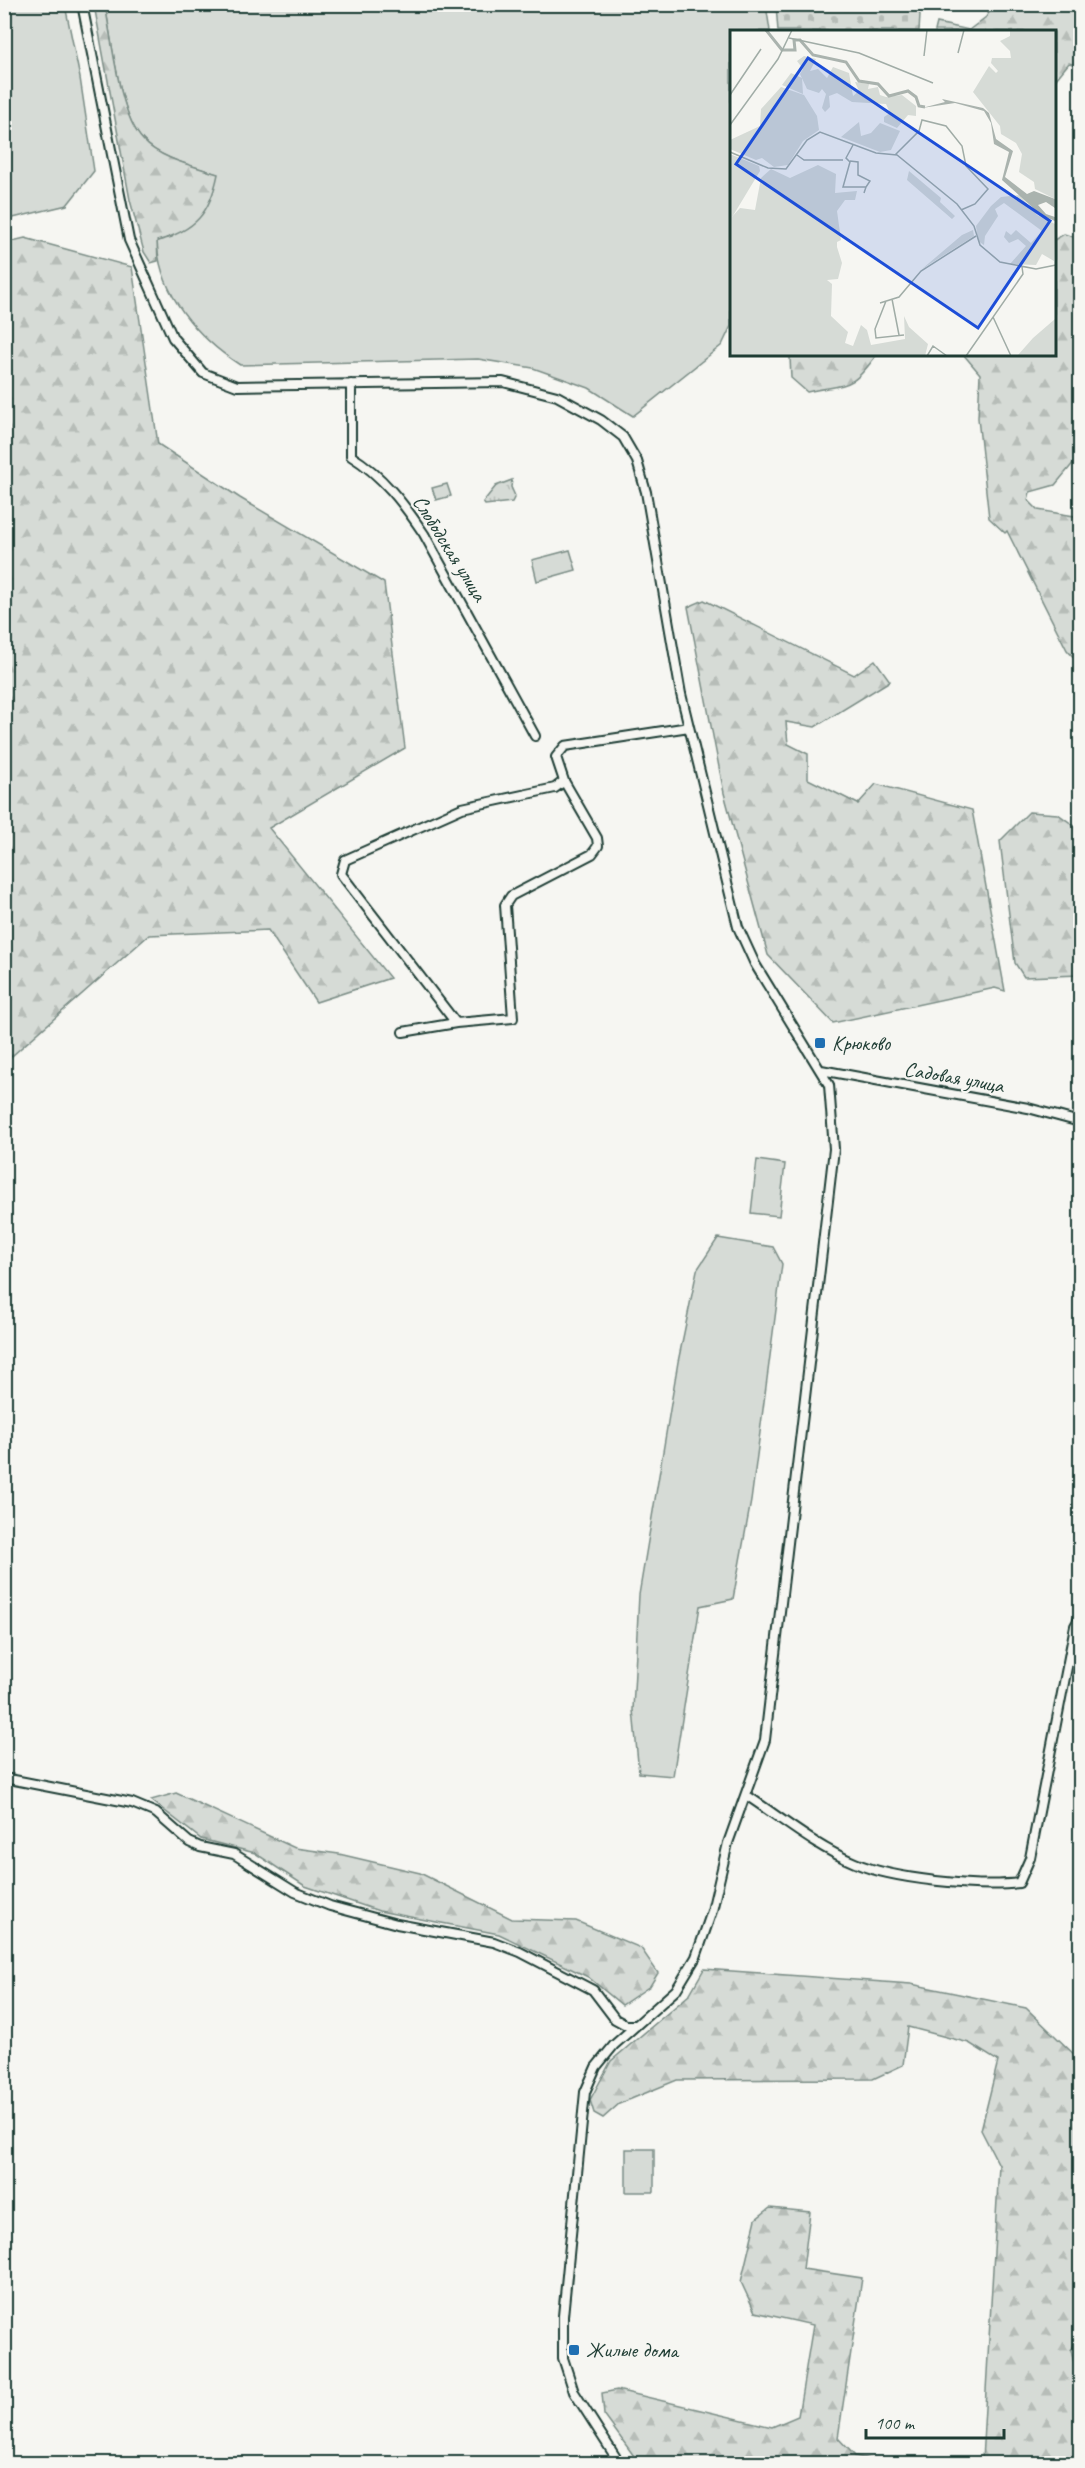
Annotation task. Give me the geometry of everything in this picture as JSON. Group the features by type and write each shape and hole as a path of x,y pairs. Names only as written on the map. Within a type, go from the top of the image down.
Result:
{"street":[{"path":"82,4 129,240 173,338 203,373 237,386 503,382 557,396 601,420 623,437 637,461 646,492 688,727 738,927 755,964 829,1085 834,1149 765,1740 728,1843 712,1911 696,1957 676,1990 636,2025 596,2067 585,2092 563,2316 563,2358 574,2392 620,2463"},
{"name":"Слободская улица","path":"351,384 351,456 368,467 403,503 424,534 535,736"},
{"path":"403,1032 456,1023 513,1018 505,905 511,896 592,854 598,846 597,838 564,781 556,757 565,746 688,727"},
{"path":"456,1023 341,874 345,860 462,808 555,788 564,781"},
{"name":"Садовая улица","path":"821,1070 1028,1108 1080,1122"},
{"path":"746,1795 854,1863 879,1871 989,1887 1018,1883 1030,1858 1075,1626 1080,1617"},
{"path":"4,1778 59,1791 132,1803 156,1813 189,1842 200,1847 234,1854 295,1892 330,1906 397,1924 494,1942 512,1948 592,1990 615,2019 626,2025 636,2025"}],"green space":[{"path":"4,5 65,5 80,78 94,171 67,205 13,218 4,217"},
{"path":"94,5 105,5 122,96 135,128 143,140 150,147 168,157 218,174 211,199 199,218 182,231 157,241 158,261 151,263 144,252 130,200"},
{"path":"105,5 766,5 770,30 730,30 730,328 722,345 633,416 589,388 533,368 478,359 240,365 210,342 184,313 173,296 159,260 157,241 172,237 217,174 178,161 150,147 135,128 128,113 118,76"},
{"path":"776,5 917,5 920,15 919,30 778,30"},
{"path":"994,5 1080,5 1080,66 1069,63 1055,78 1055,30 969,30 986,17"},
{"path":"937,23 969,30 935,30"},
{"path":"1064,234 1080,239 1080,455 1055,485 1030,492 1028,500 1038,510 1080,517 1080,664 1067,650 1007,531 1005,533 989,518 978,418 980,374 965,356 1055,356 1055,239"},
{"path":"25,238 132,267 158,444 240,498 384,583 405,748 269,828 390,978 316,1002 268,930 149,935 5,1062 4,243"},
{"path":"876,356 861,374 848,384 807,392 791,378 790,357"},
{"path":"512,480 511,487 515,496 512,502 485,505 483,502 496,486"},
{"path":"447,484 451,496 436,500 432,488"},
{"path":"570,550 576,570 537,581 532,560"},
{"path":"704,600 854,675 875,660 890,681 815,727 786,722 788,744 808,754 808,779 858,804 876,784 972,810 1005,991 995,988 833,1023 768,955 724,793 688,607"},
{"path":"1029,812 1058,814 1080,830 1080,975 1024,977 1015,963 1000,841"},
{"path":"757,1160 785,1164 779,1216 751,1213"},
{"path":"718,1238 773,1247 782,1264 751,1501 733,1599 700,1606 673,1776 639,1773 633,1710 639,1595 678,1362 697,1270"},
{"path":"176,1793 295,1848 339,1854 420,1873 512,1919 576,1921 641,1948 658,1973 650,1986 622,2005 588,1977 499,1934 379,1911 305,1886 255,1853 201,1839 151,1800"},
{"path":"704,1969 911,1984 1026,2008 1080,2060 1080,2336 1071,2350 1080,2389 1080,2463 974,2463 982,2460 999,2165 981,2130 998,2061 969,2043 908,2027 903,2065 873,2079 677,2080 619,2104 603,2118 594,2113 590,2100 611,2061 689,1995"},
{"path":"626,2149 654,2149 654,2192 626,2192"},
{"path":"770,2208 810,2212 803,2269 862,2278 838,2438 855,2456 889,2463 639,2463 604,2415 602,2393 617,2390 772,2427 798,2416 813,2325 755,2312 741,2282 756,2219"}],"place":[{"name":"Крюково","path":"820,1043"},
{"name":"Жилые дома","path":"574,2350"}]}
